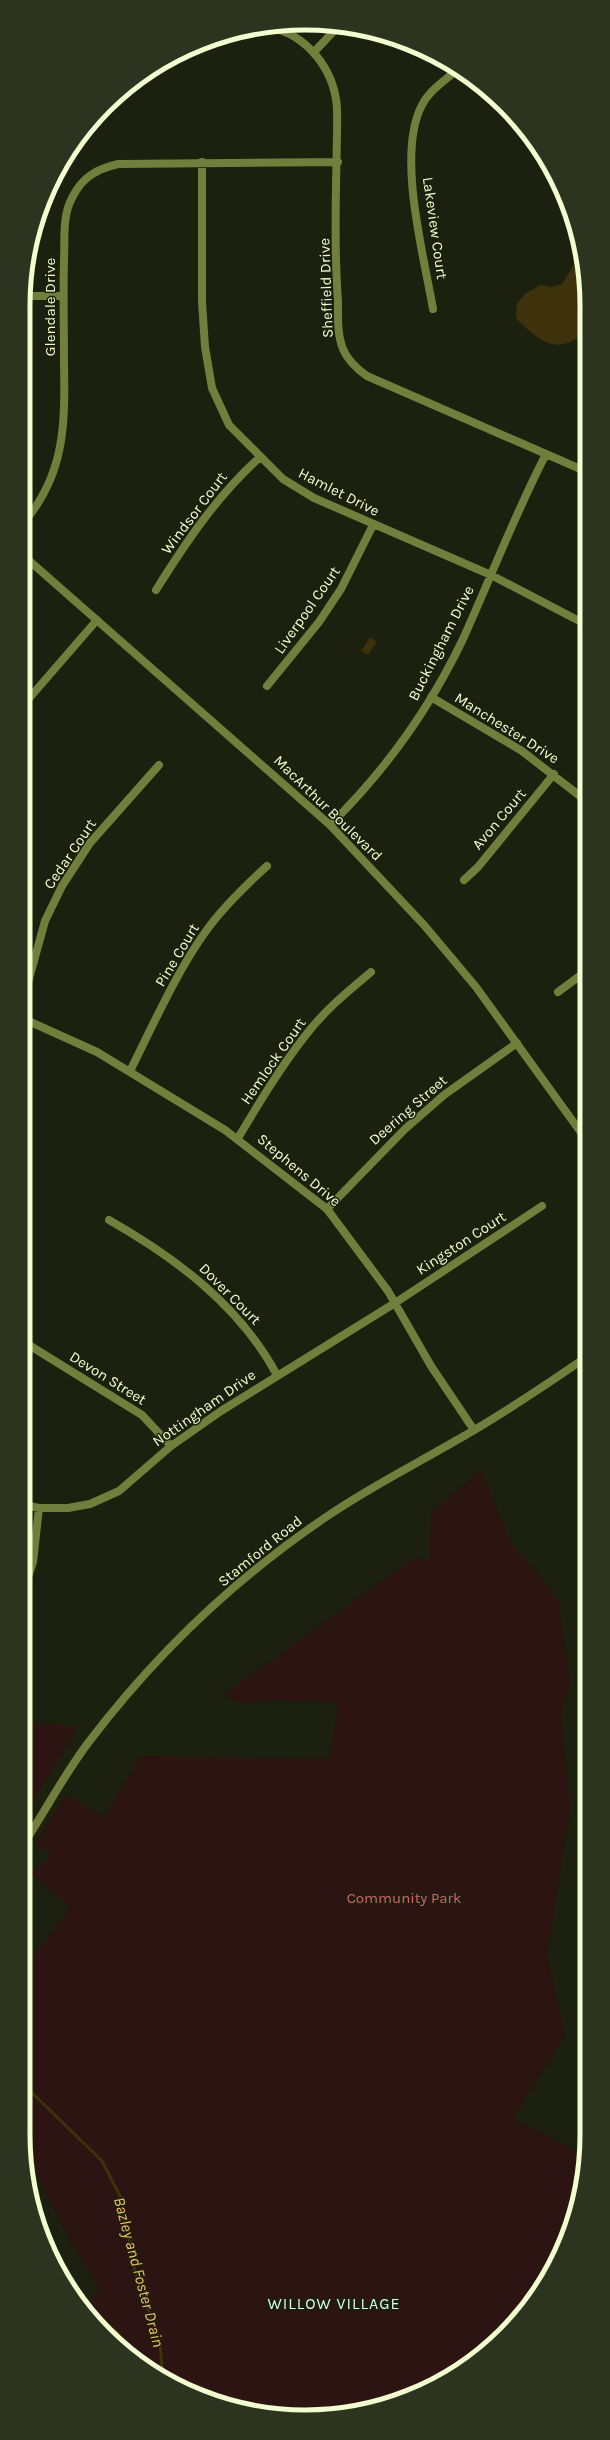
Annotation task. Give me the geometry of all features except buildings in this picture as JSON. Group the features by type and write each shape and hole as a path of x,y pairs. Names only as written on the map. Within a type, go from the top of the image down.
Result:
{"street":[{"name":"Sheffield Drive","path":"282,31 297,38 314,52 327,72 336,98 338,162 337,287 340,333 343,349 354,366 367,376 580,469"},
{"path":"314,52 332,32"},
{"name":"Lakeview Court","path":"433,309 413,193 415,127 423,103 433,90 453,73"},
{"name":"Glendale Drive","path":"30,513 51,480 59,454 65,421 64,296 67,210 79,185 88,175 101,168 118,164 202,162 338,162"},
{"name":"Hamlet Drive","path":"202,162 202,302 205,347 211,381 228,425 259,458 282,479 314,498 373,525 491,575 580,621"},
{"path":"30,296 64,296"},
{"name":"Buckingham Drive","path":"330,825 379,772 409,733 431,697 462,640 546,454"},
{"name":"Windsor Court","path":"156,590 185,543 219,499 259,458"},
{"name":"Liverpool Court","path":"267,686 320,622 352,570 373,525"},
{"name":"MacArthur Boulevard","path":"30,561 330,825 424,926 476,987 580,1131"},
{"path":"30,697 97,620"},
{"name":"Manchester Drive","path":"431,697 522,751 554,774 580,796"},
{"name":"Cedar Court","path":"30,975 45,921 62,886 90,843 159,765"},
{"name":"Avon Court","path":"464,880 478,867 554,774"},
{"name":"Pine Court","path":"130,1071 158,1014 206,931 241,890 267,866"},
{"name":"Hemlock Court","path":"238,1138 278,1073 306,1035 338,1000 371,972"},
{"path":"558,992 580,976"},
{"name":"Stephens Drive","path":"30,1022 90,1049 130,1071 238,1138 327,1208 395,1303 432,1366 474,1430"},
{"name":"Deering Street","path":"327,1208 410,1124 450,1090 517,1043"},
{"name":"Kingston Court","path":"395,1303 542,1206"},
{"name":"Dover Court","path":"110,1220 159,1249 205,1285 252,1337 277,1375"},
{"name":"Nottingham Drive","path":"30,1506 38,1508 68,1508 103,1499 129,1483 171,1446 277,1375 395,1303"},
{"name":"Devon Street","path":"30,1346 142,1415 171,1446"},
{"name":"Stamford Road","path":"30,1834 88,1742 133,1688 182,1636 265,1561 328,1515 369,1489 474,1430 534,1393 580,1361"},
{"path":"30,1571 33,1562 38,1508"}],"green space":[{"name":"Community Park","path":"481,1470 510,1542 558,1599 570,1683 561,1713 570,1809 547,1955 565,2036 513,2118 579,2152 575,2189 571,2206 552,2257 534,2288 512,2316 486,2342 458,2364 427,2382 376,2401 359,2405 341,2408 305,2410 269,2408 251,2405 234,2401 200,2389 167,2373 152,2364 124,2342 98,2316 89,2304 99,2289 61,2225 32,2166 30,2135 30,1961 70,1908 30,1873 30,1871 52,1856 35,1845 66,1794 104,1817 141,1756 329,1759 339,1702 269,1700 243,1704 223,1695 414,1558 429,1560 431,1512"},
{"path":"30,1722 79,1726 30,1806"}],"shaded area":[{"path":"576,260 580,305 580,338 557,345 551,344 537,337 516,318 517,303 526,293 541,285 550,287 562,284"},
{"path":"370,637 377,642 368,655 361,651"},
{"path":"106,2324 109,2324 119,2332 121,2339 111,2329"}],"waterway":[{"name":"Bazley and Foster Drain","path":"30,2091 102,2161 121,2198 135,2271 160,2345 162,2370"}],"district":[{"name":"WILLOW VILLAGE","path":"334,2303"}]}
